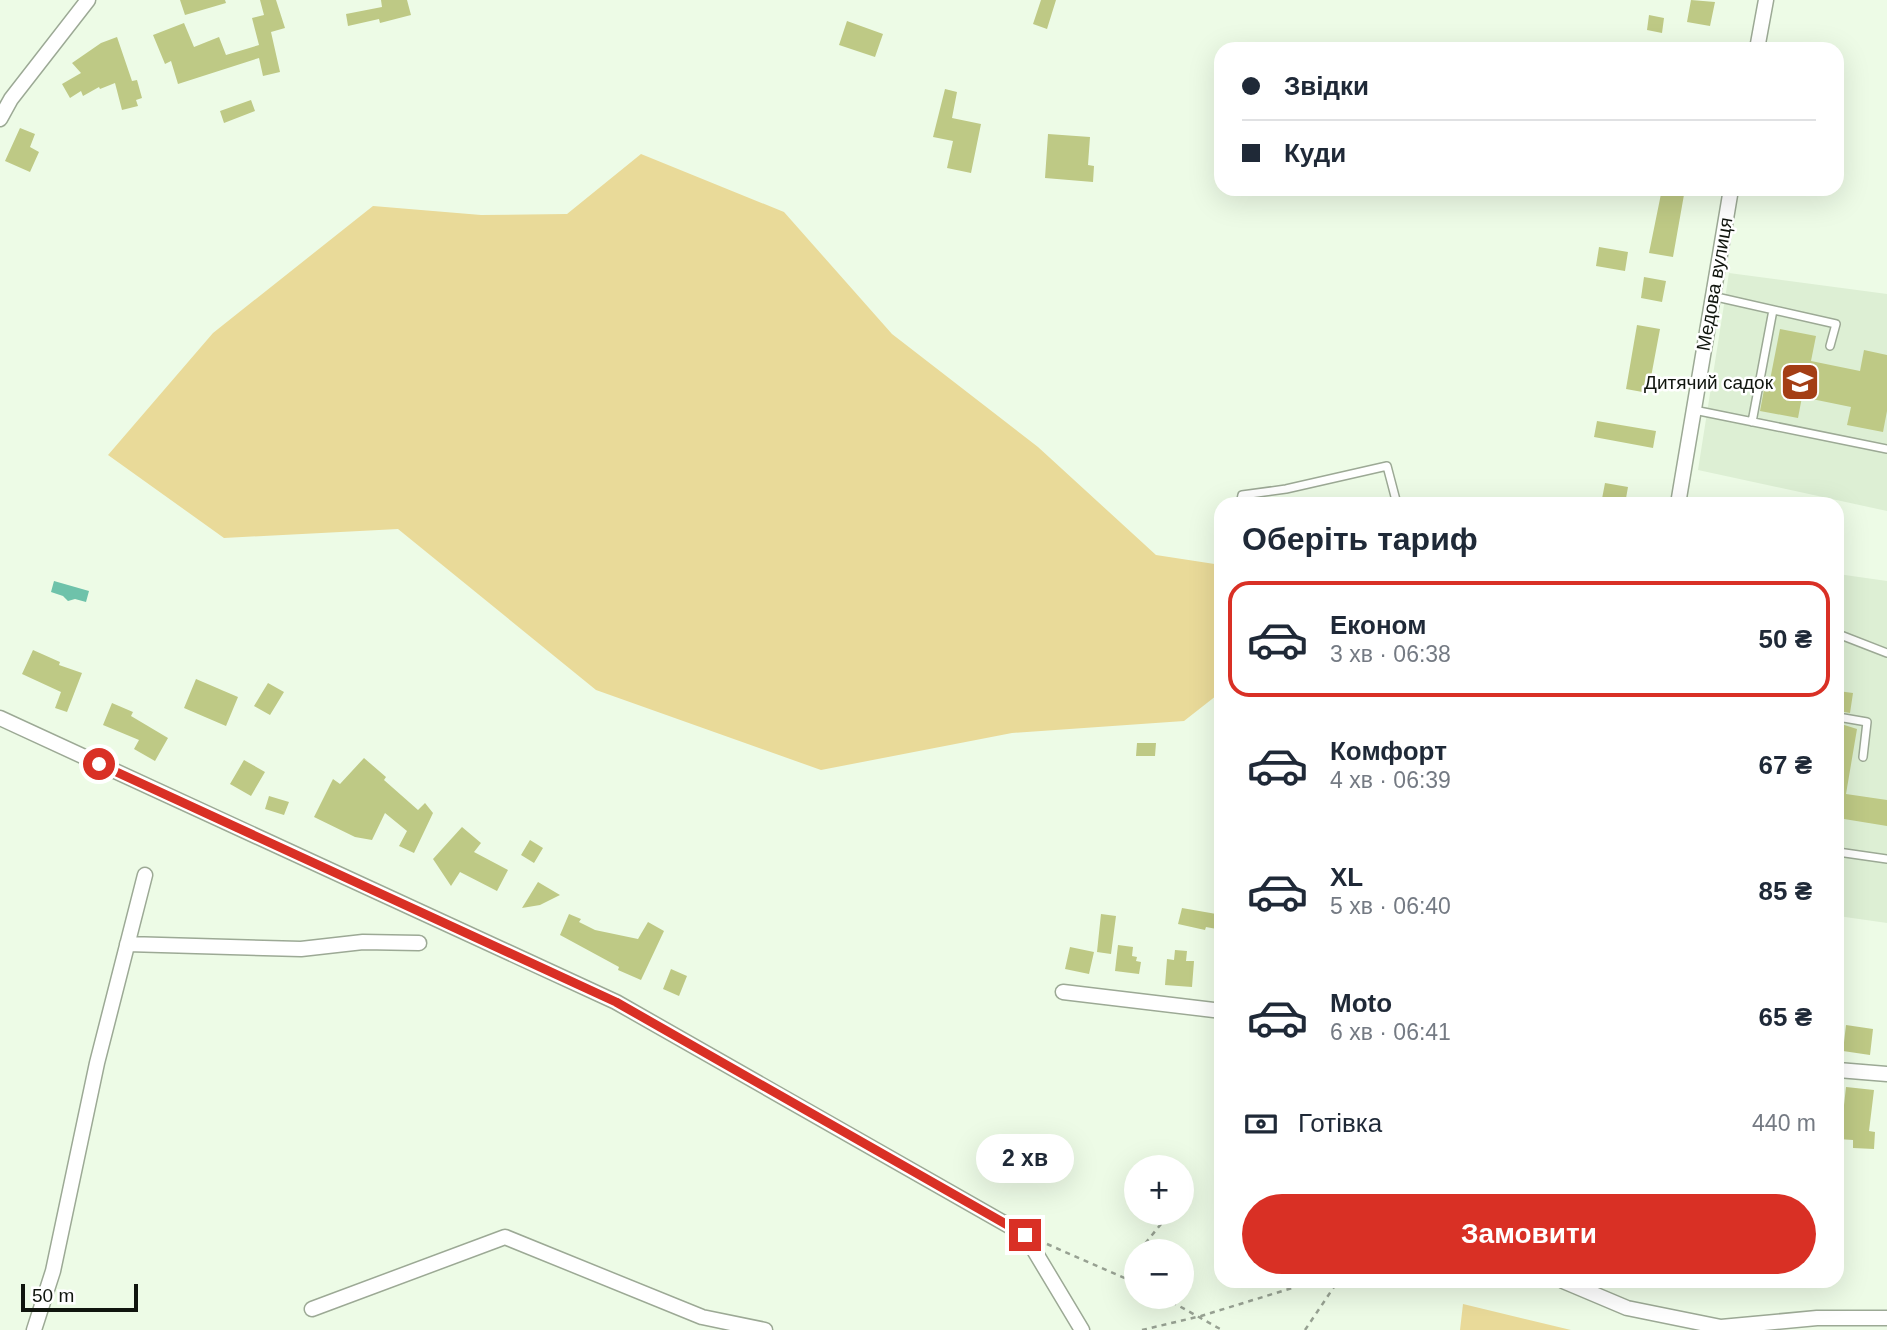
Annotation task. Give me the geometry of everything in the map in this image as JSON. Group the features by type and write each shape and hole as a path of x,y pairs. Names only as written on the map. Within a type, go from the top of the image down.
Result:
{"street":[{"path":"0,119 11,99 88,0"},
{"path":"1758,42 1766,0"},
{"name":"Медова вулиця","path":"1679,497 1730,196"},
{"path":"0,718 616,1002 1025,1235 1082,1330"},
{"path":"34,1330 53,1271 97,1063 145,875"},
{"path":"127,944 301,949 363,942 419,943"},
{"path":"1063,992 1214,1011"},
{"path":"1844,1070 1887,1074"},
{"path":"312,1309 505,1237 702,1317 765,1330"},
{"path":"1580,1288 1627,1308 1721,1327 1817,1318 1887,1318"}],"lane":[{"path":"1712,296 1836,324 1830,346"},
{"path":"1752,422 1773,310"},
{"path":"1693,410 1887,449"},
{"path":"1241,497 1387,466 1395,497"},
{"path":"1844,637 1887,653"},
{"path":"1844,718 1867,722 1863,757"},
{"path":"1844,853 1887,859"}],"path":[{"path":"1147,1239 1159,1225"},
{"path":"1025,1235 1124,1278"},
{"path":"1142,1330 1201,1316 1292,1288"},
{"path":"1305,1330 1333,1288"},
{"path":"1187,1309 1222,1330"}],"shaded area":[{"path":"641,154 784,212 892,334 1038,447 1156,555 1214,564 1214,697 1184,721 1012,733 821,770 596,690 398,529 224,538 108,455 213,333 373,206 481,215 567,214"},
{"name":"Дитячий садок","path":"1729,273 1887,294 1887,511 1844,502 1844,497 1822,497 1698,470"},
{"path":"1844,575 1887,581 1887,923 1844,917"},
{"path":"1463,1304 1571,1330 1460,1330"}],"water":[{"path":"54,581 89,591 86,602 75,599 68,601 51,592"}],"building":[{"path":"180,0 225,0 226,3 185,15"},
{"path":"260,0 276,0 285,28 271,32 280,72 263,76 259,58 178,84 171,61 165,64 153,35 184,23 194,47 219,37 226,55 259,45 252,18 264,15"},
{"path":"381,0 407,0 411,15 380,23 379,19 348,26 346,14 382,7"},
{"path":"1041,0 1056,0 1047,29 1033,24"},
{"path":"1691,0 1715,2 1710,26 1687,22"},
{"path":"1649,15 1664,18 1662,33 1647,30"},
{"path":"847,21 883,34 875,57 839,45"},
{"path":"117,37 132,81 137,80 142,98 136,100 138,106 122,110 115,83 100,89 99,87 83,96 81,91 70,98 62,84 81,73 72,63 101,43"},
{"path":"945,89 957,92 952,118 981,124 971,173 947,168 953,141 933,137"},
{"path":"251,100 255,111 224,123 220,111"},
{"path":"20,128 35,134 30,147 39,152 30,172 5,161"},
{"path":"1048,134 1090,137 1088,165 1094,166 1093,182 1045,178"},
{"path":"1661,196 1684,196 1673,257 1649,253"},
{"path":"1599,247 1628,252 1625,271 1596,266"},
{"path":"1644,277 1666,281 1662,302 1641,298"},
{"path":"1637,325 1660,329 1648,393 1626,389"},
{"path":"1780,329 1816,336 1811,361 1860,371 1864,350 1887,355 1887,411 1883,432 1847,425 1851,407 1802,397 1798,418 1760,411 1766,379 1770,380"},
{"path":"1597,421 1656,431 1653,448 1594,437"},
{"path":"1605,483 1628,487 1626,497 1602,497"},
{"path":"33,650 60,662 59,665 82,673 67,712 55,708 61,692 22,674"},
{"path":"196,679 238,697 226,726 184,708"},
{"path":"268,683 284,692 270,715 254,706"},
{"path":"1844,692 1853,693 1850,713 1844,712"},
{"path":"112,703 133,712 131,716 168,738 155,761 134,749 139,740 103,725"},
{"path":"1844,725 1857,729 1846,794 1887,800 1887,826 1844,819"},
{"path":"1137,743 1156,743 1155,756 1136,756"},
{"path":"364,758 418,810 425,803 433,813 414,853 399,846 407,831 385,813 372,840 355,837 314,817 333,779 340,784"},
{"path":"244,760 265,772 251,796 230,784"},
{"path":"269,796 289,802 284,815 265,809"},
{"path":"462,827 481,843 474,852 508,870 497,891 460,872 451,886 433,859"},
{"path":"530,840 543,848 534,863 521,855"},
{"path":"538,882 560,895 540,905 522,908"},
{"path":"1182,908 1214,914 1214,928 1206,927 1205,930 1178,924"},
{"path":"569,914 595,930 638,939 648,922 664,931 641,980 618,970 619,967 560,935"},
{"path":"1101,914 1116,916 1111,954 1097,952"},
{"path":"1118,945 1133,947 1132,956 1141,962 1139,974 1115,971"},
{"path":"1070,947 1094,952 1089,974 1065,969"},
{"path":"1175,950 1187,951 1186,961 1194,961 1192,987 1165,985 1167,959 1174,960"},
{"path":"671,969 687,976 679,996 663,989"},
{"path":"1846,1025 1873,1029 1870,1055 1844,1051"},
{"path":"1846,1087 1874,1090 1869,1131 1875,1132 1874,1149 1853,1148 1853,1140 1844,1139"}],"place":[{"name":"Дитячий садок","path":"1800,382"}],"route":[{"path":"99,764 616,1002 1025,1235"}]}
